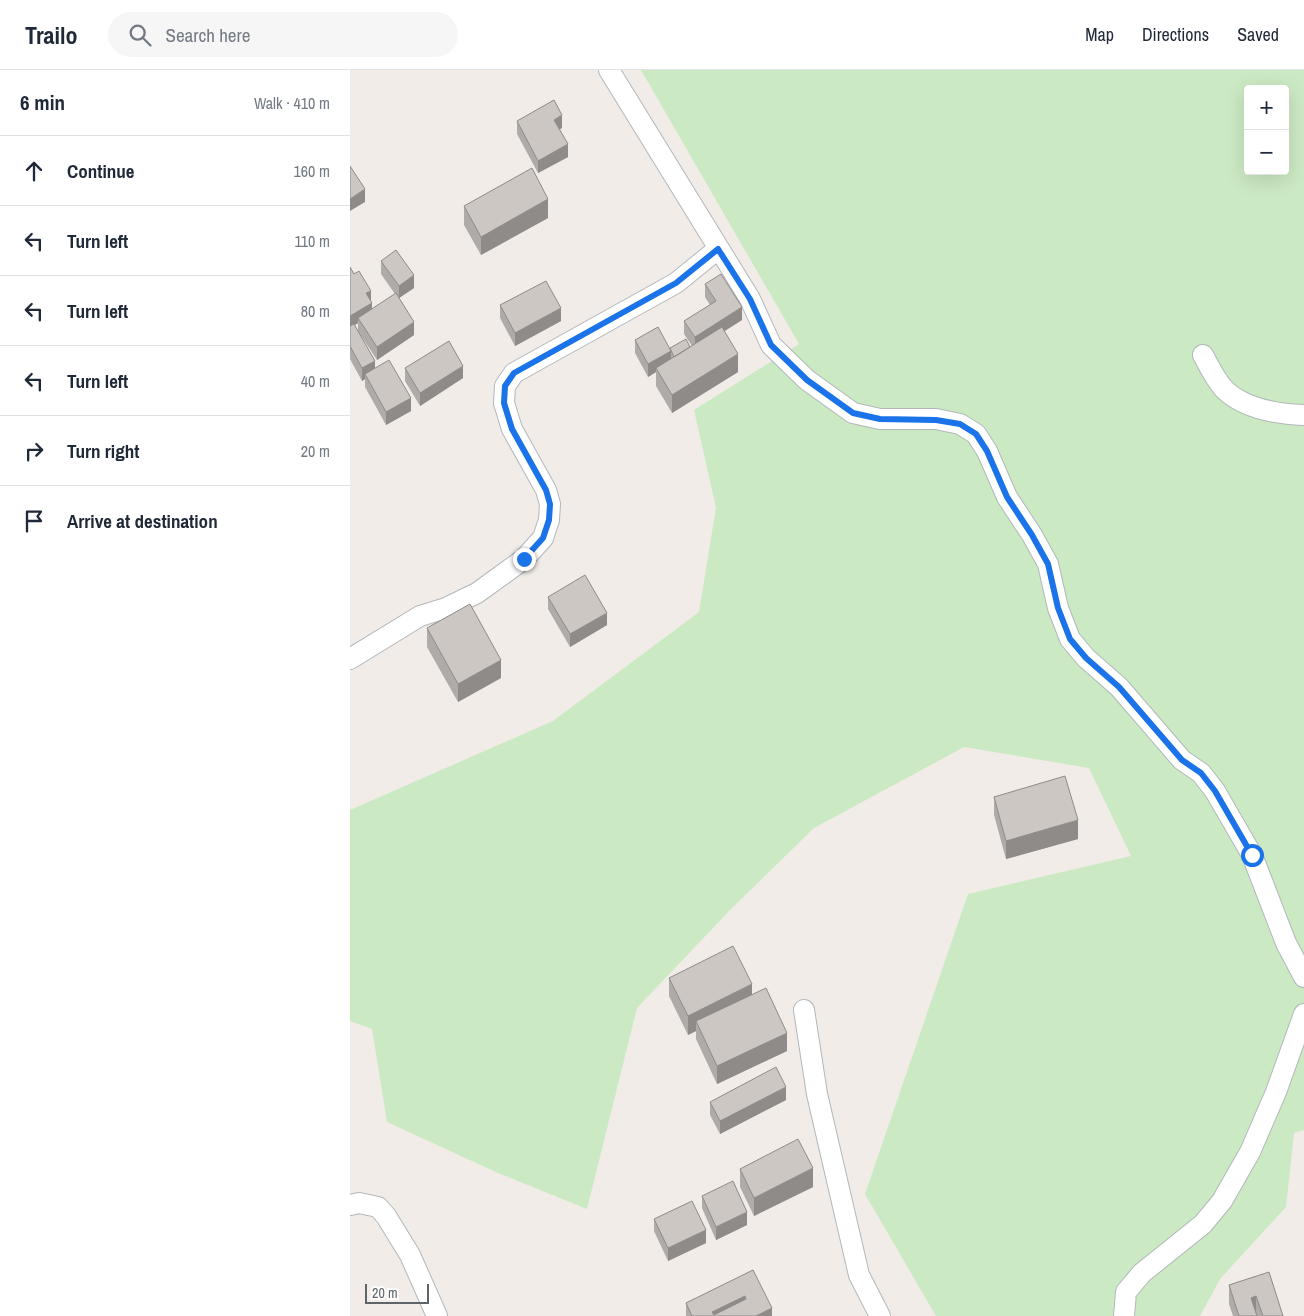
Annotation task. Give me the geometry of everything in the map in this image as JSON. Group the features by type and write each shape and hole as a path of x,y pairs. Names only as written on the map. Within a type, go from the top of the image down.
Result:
{"street":[{"path":"609,70 750,299 771,345 807,380 853,413 880,419 936,420 960,424 976,434 987,451 1007,497 1048,564 1058,608 1070,639 1086,658 1119,687 1182,760 1201,773 1215,791 1252,855 1286,943 1304,977"},
{"path":"350,658 420,616 446,608 477,592 524,559 543,538 549,520 550,504 546,490 512,429 504,403 505,386 514,373 676,283 718,249"},
{"path":"1203,355 1217,380 1235,398 1258,408 1304,415"},
{"path":"804,1010 817,1094 859,1275 880,1316"},
{"path":"1124,1316 1126,1292 1142,1273 1203,1224 1222,1201 1250,1152 1276,1092 1304,1014"},
{"path":"350,1205 360,1203 378,1206 386,1216 410,1254 437,1316"}],"green space":[{"path":"641,70 1304,70 1304,1130 1294,1133 1286,1207 1220,1279 1200,1316 936,1316 865,1194 968,894 1131,856 1089,768 964,747 814,828 730,910 637,1008 587,1209 498,1173 387,1122 372,1029 350,1021 350,810 553,721 699,612 716,508 694,410 799,344"}],"building":[{"path":"554,100 562,115 554,120 568,144 538,161 517,121"},
{"path":"350,166 365,189 350,199"},
{"path":"532,168 548,199 481,237 464,206"},
{"path":"396,250 414,275 399,286 381,261"},
{"path":"350,267 354,274 359,271 371,291 366,293 372,303 350,316"},
{"path":"721,274 742,307 695,337 684,321 716,301 705,284"},
{"path":"546,281 561,308 515,333 500,305"},
{"path":"396,293 414,322 377,347 358,318"},
{"path":"354,324 375,361 362,368 350,346 350,326"},
{"path":"658,327 671,351 648,364 635,340"},
{"path":"722,327 738,354 672,395 656,368"},
{"path":"686,339 690,347 674,357 670,348"},
{"path":"449,341 463,366 420,393 405,368"},
{"path":"389,360 411,398 386,412 365,374"},
{"path":"585,575 607,613 570,634 548,597"},
{"path":"470,604 501,660 458,684 427,628"},
{"path":"1065,776 1078,820 1006,841 994,797"},
{"path":"733,946 752,984 688,1016 669,978"},
{"path":"766,988 787,1033 717,1066 696,1021"},
{"path":"776,1067 786,1087 720,1121 710,1102"},
{"path":"798,1139 813,1168 754,1198 740,1169"},
{"path":"733,1181 747,1212 716,1227 702,1196"},
{"path":"692,1201 706,1230 668,1248 654,1219"},
{"path":"753,1270 772,1308 756,1316 692,1316 686,1303","holes":["745,1296 746,1299 714,1315 712,1312"]},
{"path":"1269,1272 1283,1316 1263,1316 1256,1296 1251,1298 1257,1316 1239,1316 1229,1285"}],"route":[{"path":"524,559 543,538 549,520 550,504 546,490 512,429 504,403 505,386 514,373 676,283 718,249 750,299 771,345 807,380 853,413 880,419 936,420 960,424 976,434 987,451 1007,497 1048,564 1058,608 1070,639 1086,658 1119,687 1182,760 1201,773 1215,791 1252,855"}]}
